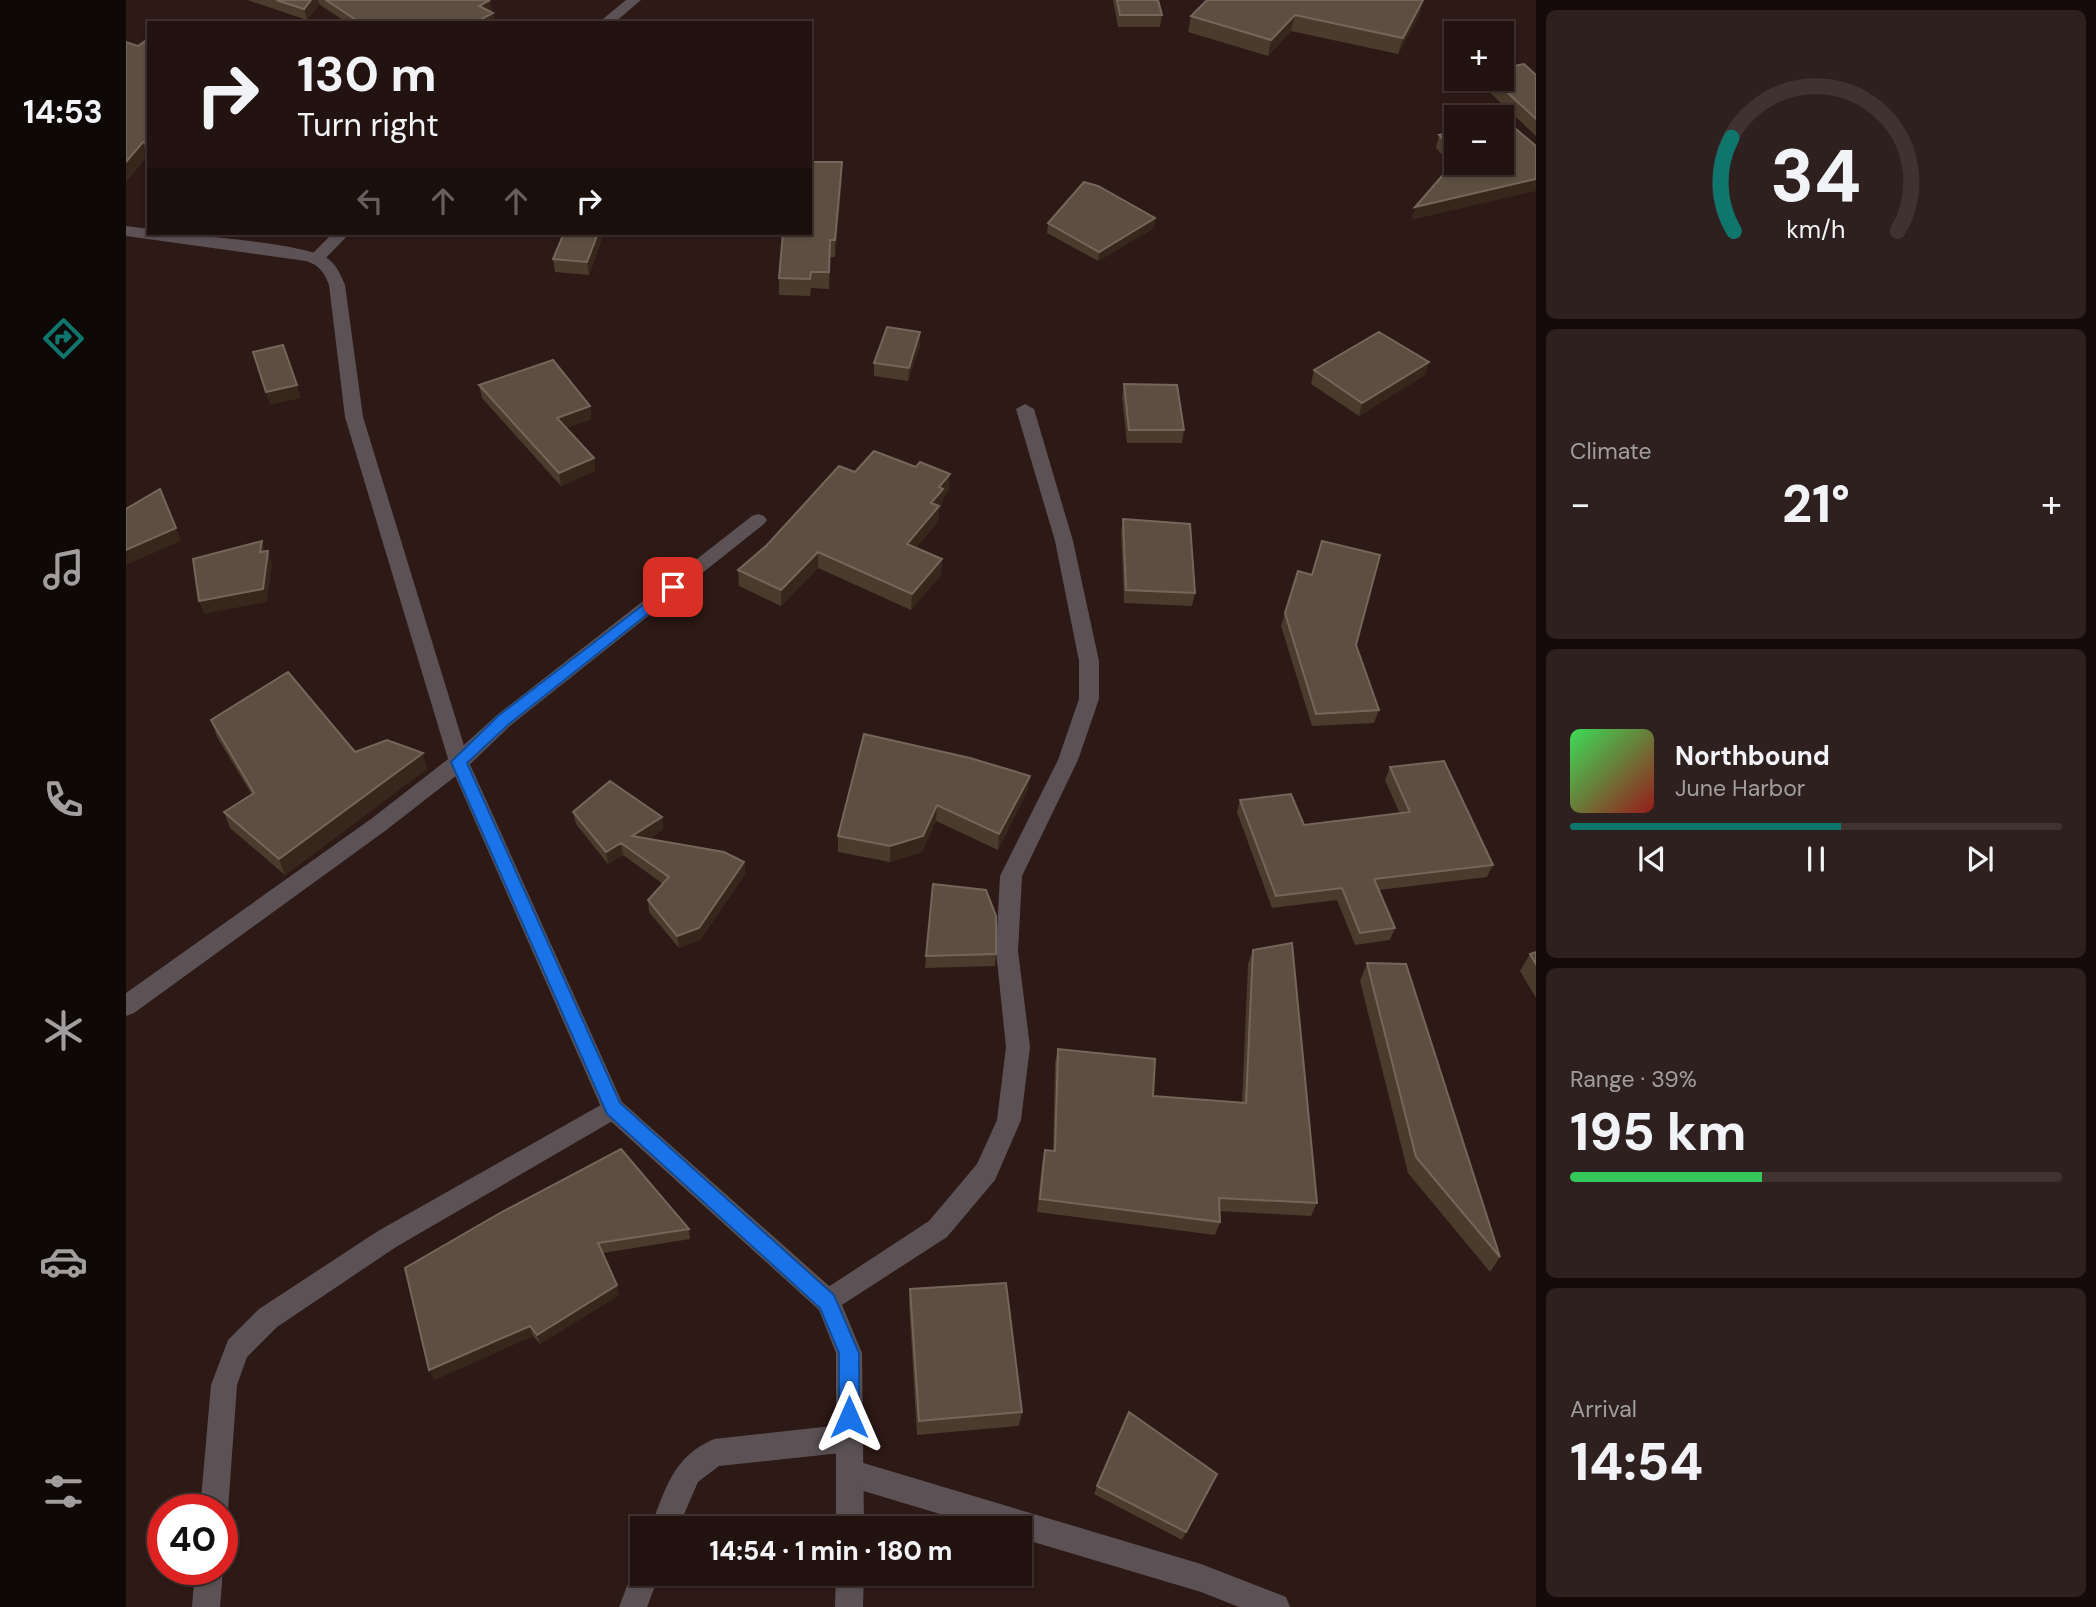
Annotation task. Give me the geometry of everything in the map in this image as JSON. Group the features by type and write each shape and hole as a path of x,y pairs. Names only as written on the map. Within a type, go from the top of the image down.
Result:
{"street":[{"path":"608,21 634,0"},
{"path":"126,232 147,235"},
{"path":"148,235 316,258 331,268 337,285 354,417 459,762 613,1109 828,1302 849,1353 850,1516"},
{"path":"316,258 340,235"},
{"path":"828,1302 938,1229 986,1172 1009,1120 1018,1047 1007,951 1012,877 1068,760 1090,699 1089,661 1064,541 1025,409"},
{"path":"126,1006 378,825 459,762 504,720 758,520"},
{"path":"215,1494 224,1385 237,1349 261,1326 387,1239 613,1109"},
{"path":"669,1516 688,1472 714,1453 849,1438"},
{"path":"850,1472 1201,1578 1276,1607"},
{"path":"206,1607 208,1585"},
{"path":"633,1607 641,1586"},
{"path":"849,1607 850,1586"}],"building":[{"path":"276,0 311,0 304,9"},
{"path":"326,0 490,0 479,6 493,13 478,21 358,21"},
{"path":"1117,0 1158,0 1162,15 1120,15"},
{"path":"1207,0 1423,0 1403,38 1295,15 1271,40 1191,16"},
{"path":"147,40 147,143 143,142 126,162 126,42 138,46"},
{"path":"1524,64 1536,75 1536,119 1506,91 1514,91 1514,66"},
{"path":"1514,127 1536,146 1536,179 1415,207 1444,174 1514,175"},
{"path":"812,162 842,162 835,240 830,240 829,272 811,272 810,279 779,278 783,235 812,235"},
{"path":"1084,182 1098,186 1155,218 1099,252 1048,223"},
{"path":"563,235 597,235 587,262 553,259"},
{"path":"887,327 920,332 909,368 874,363"},
{"path":"1379,332 1429,362 1362,403 1314,370"},
{"path":"283,345 297,385 266,392 253,352"},
{"path":"553,360 590,406 557,418 594,458 559,473 479,385"},
{"path":"1124,384 1177,385 1184,430 1129,430"},
{"path":"874,451 916,467 920,462 950,474 939,487 943,489 931,503 939,506 907,544 942,559 912,594 818,552 781,590 738,570 767,545 839,466 855,472"},
{"path":"160,489 176,528 126,550 126,509"},
{"path":"1123,519 1190,524 1195,593 1126,590"},
{"path":"262,541 260,552 268,551 263,589 199,601 193,559"},
{"path":"1322,541 1380,555 1356,645 1379,710 1316,714 1285,613 1298,571 1312,575"},
{"path":"288,672 355,752 387,740 423,753 279,859 224,812 254,793 211,720"},
{"path":"864,734 970,758 1030,776 999,834 937,805 923,836 890,846 838,836"},
{"path":"1444,761 1493,865 1374,879 1395,928 1360,933 1342,888 1276,896 1240,800 1291,794 1304,825 1410,812 1390,767"},
{"path":"610,781 662,817 632,836 724,852 744,862 699,928 677,936 648,900 669,877 621,843 606,852 573,812"},
{"path":"933,884 986,890 996,916 996,954 926,956"},
{"path":"1292,943 1317,1203 1219,1198 1220,1222 1040,1199 1045,1150 1055,1151 1058,1049 1155,1059 1153,1096 1246,1103 1253,950"},
{"path":"1536,952 1536,964 1530,954"},
{"path":"1367,963 1406,964 1500,1257 1416,1157"},
{"path":"621,1149 689,1229 598,1243 617,1285 537,1335 530,1326 429,1370 405,1268 500,1213"},
{"path":"1006,1283 1022,1412 919,1421 910,1289"},
{"path":"1129,1412 1217,1474 1186,1532 1097,1486"}],"route":[{"path":"673,587 504,720 459,762 613,1109 828,1302 849,1353 849,1417"}]}
